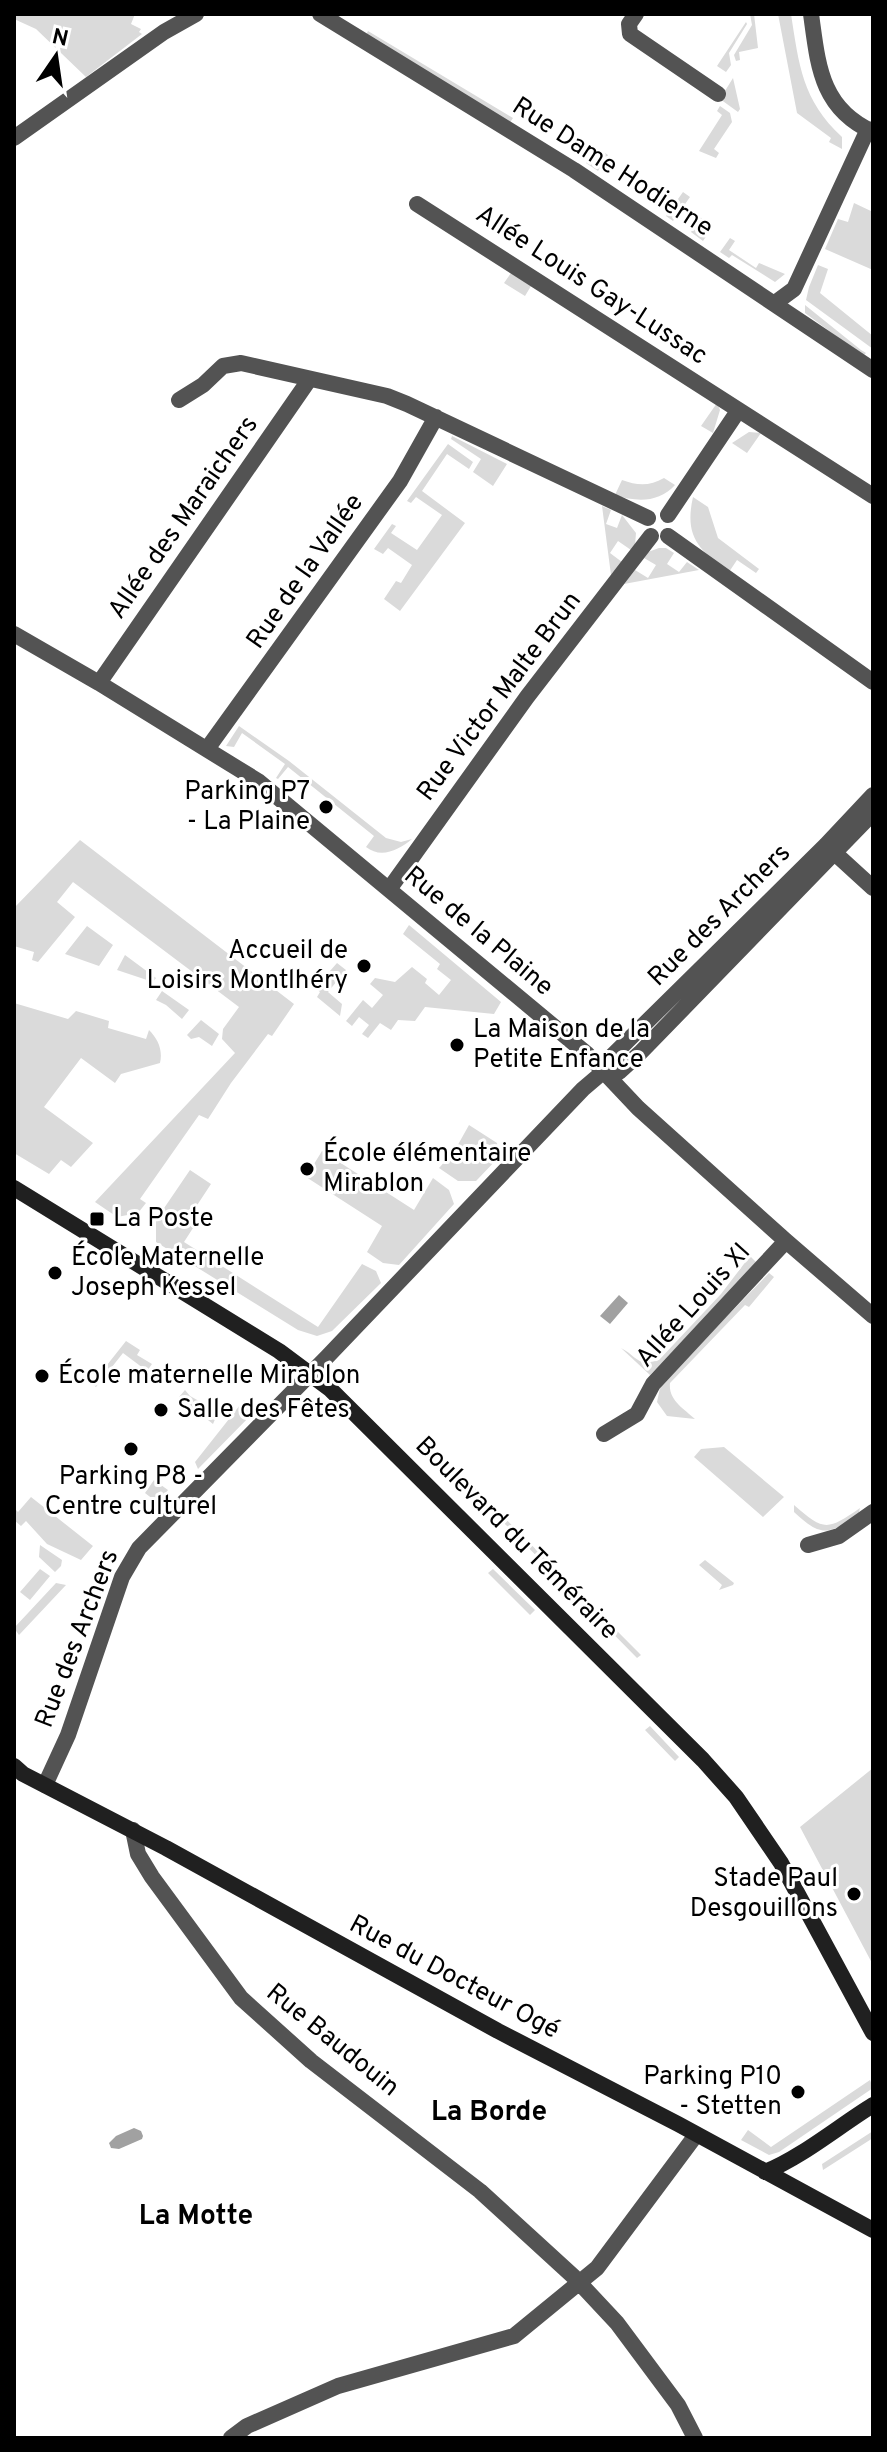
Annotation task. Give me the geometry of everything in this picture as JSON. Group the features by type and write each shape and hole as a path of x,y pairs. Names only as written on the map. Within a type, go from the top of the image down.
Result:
{"main road":[{"name":"Boulevard du Téméraire","path":"14,1188 279,1351 341,1398 397,1453 703,1760 736,1797 784,1868 873,2033"},
{"name":"Rue du Docteur Ogé","path":"14,1766 498,2031 873,2230"},
{"path":"765,2172 791,2161 873,2105"},
{"path":"791,2161 799,2189"}],"street":[{"path":"14,138 164,32 196,14"},
{"name":"Rue Dame Hodierne","path":"320,14 527,139 873,370"},
{"path":"636,14 629,24 630,34 718,94"},
{"path":"775,303 794,289 847,172 870,130 845,115 830,96 820,72 811,14"},
{"name":"Allée Louis Gay-Lussac","path":"417,204 873,496"},
{"path":"179,400 203,385 223,366 241,363 387,396 648,518"},
{"name":"Allée des Maraichers","path":"99,683 309,380"},
{"path":"668,515 738,411"},
{"name":"Rue de la Vallée","path":"207,749 400,481 436,417"},
{"path":"668,515 657,512 648,518 646,527 873,682"},
{"path":"659,536 673,528 668,515"},
{"name":"Rue Victor Malte Brun","path":"390,888 527,697 659,536"},
{"name":"Rue de la Plaine","path":"14,634 258,781 587,1054 638,1108 873,1316"},
{"name":"Rue des Archers","path":"45,1785 68,1735 130,1561 139,1548 583,1089 603,1072 619,1072 640,1053 830,849 873,795"},
{"name":"Rue des Archers","path":"830,849 873,813"},
{"path":"830,849 873,888"},
{"name":"Allée Louis XI","path":"604,1434 637,1414 653,1384 786,1241"},
{"path":"808,1545 839,1536 873,1512"},
{"name":"Rue Baudouin","path":"133,1830 138,1854 152,1877 241,1998 311,2061 480,2191 580,2283 617,2323 678,2405 695,2438"},
{"path":"231,2438 247,2426 338,2386 514,2336 597,2268 696,2135"}],"shaded area":[{"path":"14,14 135,14 131,24 141,29 139,32 142,34 86,77 36,29 14,19"},
{"path":"750,14 754,14 758,48 739,52 740,60 736,61 734,55 752,25"},
{"path":"778,14 791,14 804,81 818,109 842,137 842,149 829,142 831,138 797,113"},
{"path":"746,22 729,53 731,65 726,72 717,66"},
{"path":"368,31 513,118 509,124 365,37"},
{"path":"733,78 740,109 738,112 720,99"},
{"path":"720,106 730,113 732,122 714,149 719,153 716,158 699,151 722,115 717,111"},
{"path":"596,147 608,155 598,171 586,163"},
{"path":"683,192 690,197 673,221 666,216"},
{"path":"854,203 873,212 873,270 825,249 838,219 848,222"},
{"path":"700,217 713,226 703,241 691,232"},
{"path":"730,238 735,241 729,250 756,268 759,263 785,274 775,282 732,255 729,258 720,252"},
{"path":"818,265 828,269 820,293 873,336 873,349 806,300"},
{"path":"511,273 531,286 525,296 504,283"},
{"path":"805,305 866,353 863,356 805,313"},
{"path":"717,403 720,410 713,433 701,426"},
{"path":"749,432 761,433 747,453 732,443"},
{"path":"452,436 507,464 493,486 473,472 481,459 451,439"},
{"path":"448,444 473,462 469,469 447,454 422,491 465,523 400,611 384,599 396,581 401,583 412,565 388,548 383,554 374,549 392,524 396,526 391,533 417,550 442,515 416,497 411,503 407,501"},
{"path":"664,478 675,485 655,498 639,500 615,495 622,480 644,484"},
{"path":"693,497 708,507 718,538 759,569 756,573 737,560 729,572 702,549 696,541 691,522"},
{"path":"602,506 611,510 606,524 617,528 622,515 636,533 635,545 631,550 618,541 610,553 622,562 611,575"},
{"path":"659,548 674,553 667,564 679,572 687,562 699,570 624,584 635,570 648,578 656,565 644,558 648,552"},
{"path":"239,726 289,761 386,838 401,842 412,839 390,852 372,851 366,847 374,836 288,767 276,778 285,764 242,733 234,747 226,746"},
{"path":"80,840 294,1004 272,1036 268,1034 231,1083 208,1119 199,1115 140,1199 146,1203 138,1213 117,1217 95,1202 235,1053 222,1039 223,1029 239,1007 73,882 57,902 75,917 38,962 32,960 34,952 14,946 14,908"},
{"path":"409,925 501,1002 494,1014 425,1007 415,1021 398,1020 391,1030 380,1023 368,1038 362,1034 369,1025 359,1017 352,1026 346,1021 363,1000 372,1008 383,995 370,984 375,978 395,982 412,967 427,979 425,983 439,995 451,980 437,969 440,964 403,934"},
{"path":"87,926 113,945 99,966 65,954"},
{"path":"125,955 156,978 153,982 117,970"},
{"path":"337,963 346,970 328,992 342,1004 340,1016 317,997 320,992 315,988"},
{"path":"162,991 189,1010 182,1019 156,1000"},
{"path":"14,1003 68,1019 76,1011 109,1021 108,1028 146,1039 149,1030 160,1049 160,1063 121,1074 115,1083 81,1058 44,1107 93,1143 71,1167 61,1160 49,1174 14,1153"},
{"path":"201,1020 219,1034 212,1046 199,1037 191,1039 187,1035"},
{"path":"469,1125 497,1143 499,1157 476,1181 458,1181 439,1168 455,1150"},
{"path":"322,1151 414,1210 433,1178 449,1190 454,1204 399,1265 383,1263 367,1252 382,1226 306,1177"},
{"path":"190,1170 211,1184 186,1222 193,1228 184,1242 318,1327 362,1264 376,1271 381,1283 332,1331 317,1336 298,1330 156,1242 156,1220"},
{"path":"750,1256 757,1263 650,1375 621,1348 641,1361 659,1360 721,1294"},
{"path":"769,1273 774,1277 749,1307 745,1305 670,1383 674,1399 695,1419 667,1416 657,1402 666,1379"},
{"path":"619,1295 628,1303 610,1324 600,1316"},
{"path":"126,1341 140,1350 137,1355 152,1364 147,1371 123,1353 96,1387 92,1384"},
{"path":"185,1390 215,1410 213,1424 179,1397"},
{"path":"244,1400 256,1407 255,1411 198,1469 195,1462"},
{"path":"724,1447 784,1497 763,1517 694,1457 701,1449"},
{"path":"440,1453 641,1655 637,1658 437,1455"},
{"path":"154,1480 168,1490 158,1503 145,1493"},
{"path":"31,1497 93,1546 81,1560 47,1544 26,1521 21,1526 14,1520 14,1508 18,1512"},
{"path":"794,1505 812,1520 826,1525 840,1521 860,1508 858,1516 832,1530 825,1530 811,1526 794,1512"},
{"path":"40,1545 62,1560 55,1572 39,1557"},
{"path":"705,1560 733,1585 719,1590 722,1585 699,1565"},
{"path":"40,1569 50,1576 30,1600 20,1592"},
{"path":"493,1569 535,1610 530,1615 488,1573"},
{"path":"56,1583 66,1585 19,1635 14,1628"},
{"path":"650,1726 679,1757 675,1761 645,1730"},
{"name":"Stade Paul Desgouillons","path":"873,1768 873,1965 800,1827"},
{"path":"870,2080 873,2088 779,2152 769,2155 741,2140 748,2130 771,2147"},
{"path":"134,2128 141,2131 142,2139 119,2149 111,2148 109,2143 116,2136"},
{"path":"873,2131 873,2138 823,2170 822,2164"}],"place":[{"name":"Parking P7 - La Plaine","path":"326,807"},
{"name":"Accueil de Loisirs Montlhéry","path":"364,966"},
{"name":"La Maison de la Petite Enfance","path":"457,1045"},
{"name":"École élémentaire Mirablon","path":"307,1169"},
{"name":"La Poste","path":"97,1219"},
{"name":"École Maternelle Joseph Kessel","path":"55,1273"},
{"name":"École maternelle Mirablon","path":"42,1376"},
{"name":"Salle des Fêtes","path":"161,1410"},
{"name":"Parking P8 - Centre culturel","path":"131,1449"},
{"name":"Stade Paul Desgouillons","path":"854,1894"},
{"name":"Parking P10 - Stetten","path":"798,2092"}],"district":[{"name":"La Borde","path":"489,2113"},
{"name":"La Motte","path":"196,2217"}]}
